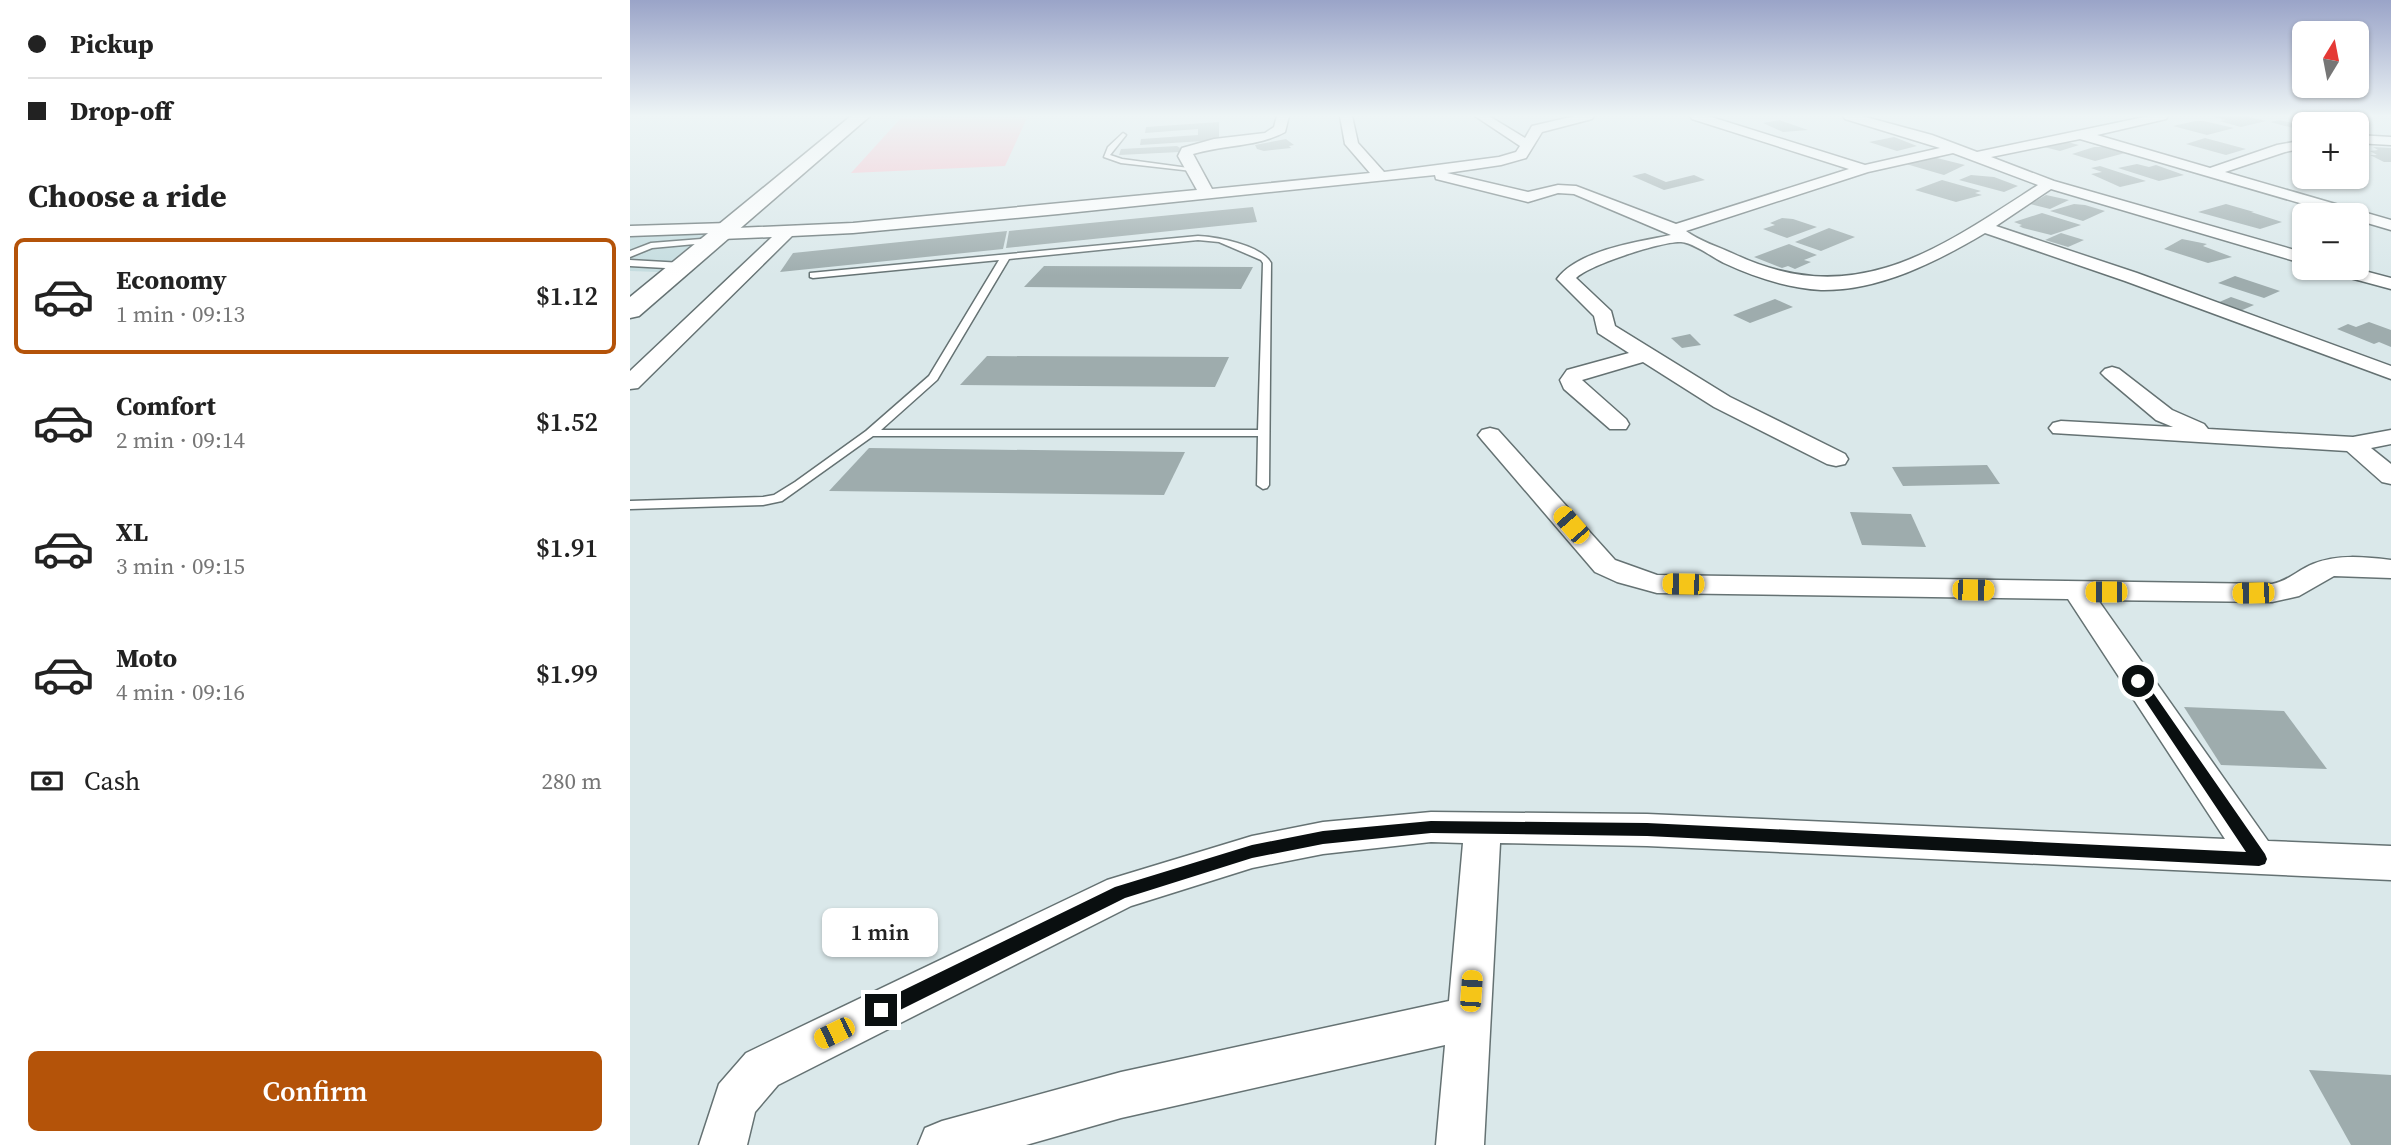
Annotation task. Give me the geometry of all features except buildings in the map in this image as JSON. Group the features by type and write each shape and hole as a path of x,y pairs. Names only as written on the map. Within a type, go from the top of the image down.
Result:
{"main road":[{"path":"630,310 798,169"}],"street":[{"path":"1192,169 1207,194"},
{"path":"1374,169 1380,176"},
{"path":"630,232 786,232 1207,194 1441,169"},
{"path":"1836,459 1722,402 1605,329 1604,315 1566,279 1568,273 1620,252 1863,169"},
{"path":"2012,169 2049,184 2292,255"},
{"path":"2204,169 2317,203"},
{"path":"2213,172 2220,169"},
{"path":"1424,172 1528,197 1558,189 1576,190 1774,277 1825,285 1844,284 1899,269 1984,227 2049,184"},
{"path":"2369,219 2391,225"},
{"path":"1984,227 2132,277 2391,373"},
{"path":"630,383 786,232"},
{"path":"2369,278 2391,284"},
{"path":"1618,424 1572,384 1571,380 1575,375 1647,354"},
{"path":"2112,373 2164,415 2188,426 2219,435"},
{"path":"2061,428 2353,444 2391,437"},
{"path":"1490,435 1605,566 1627,576 1657,584 2272,593 2289,591 2322,570 2391,569"},
{"path":"2353,444 2391,477"},
{"path":"2078,592 2259,859"},
{"path":"723,1145 734,1100 762,1069 1121,892 1252,852 1323,838 1431,827 1660,830 2391,863"},
{"path":"1460,1145 1483,827"},
{"path":"942,1145 1121,1095 1469,1018"}],"lane":[{"path":"630,254 651,246 721,234"},
{"path":"813,275 1210,238 1264,258 1267,263 1263,485"},
{"path":"630,505 778,498 870,433 933,378 1006,256"},
{"path":"630,263 684,266"},
{"path":"870,433 1263,433"}],"shaded area":[{"path":"854,169 929,169 851,173"},
{"path":"709,231 658,272 630,271 630,234"}],"route":[{"path":"881,1010 1121,892 1252,852 1323,838 1431,827 1647,830 2259,859 2138,681"}]}
